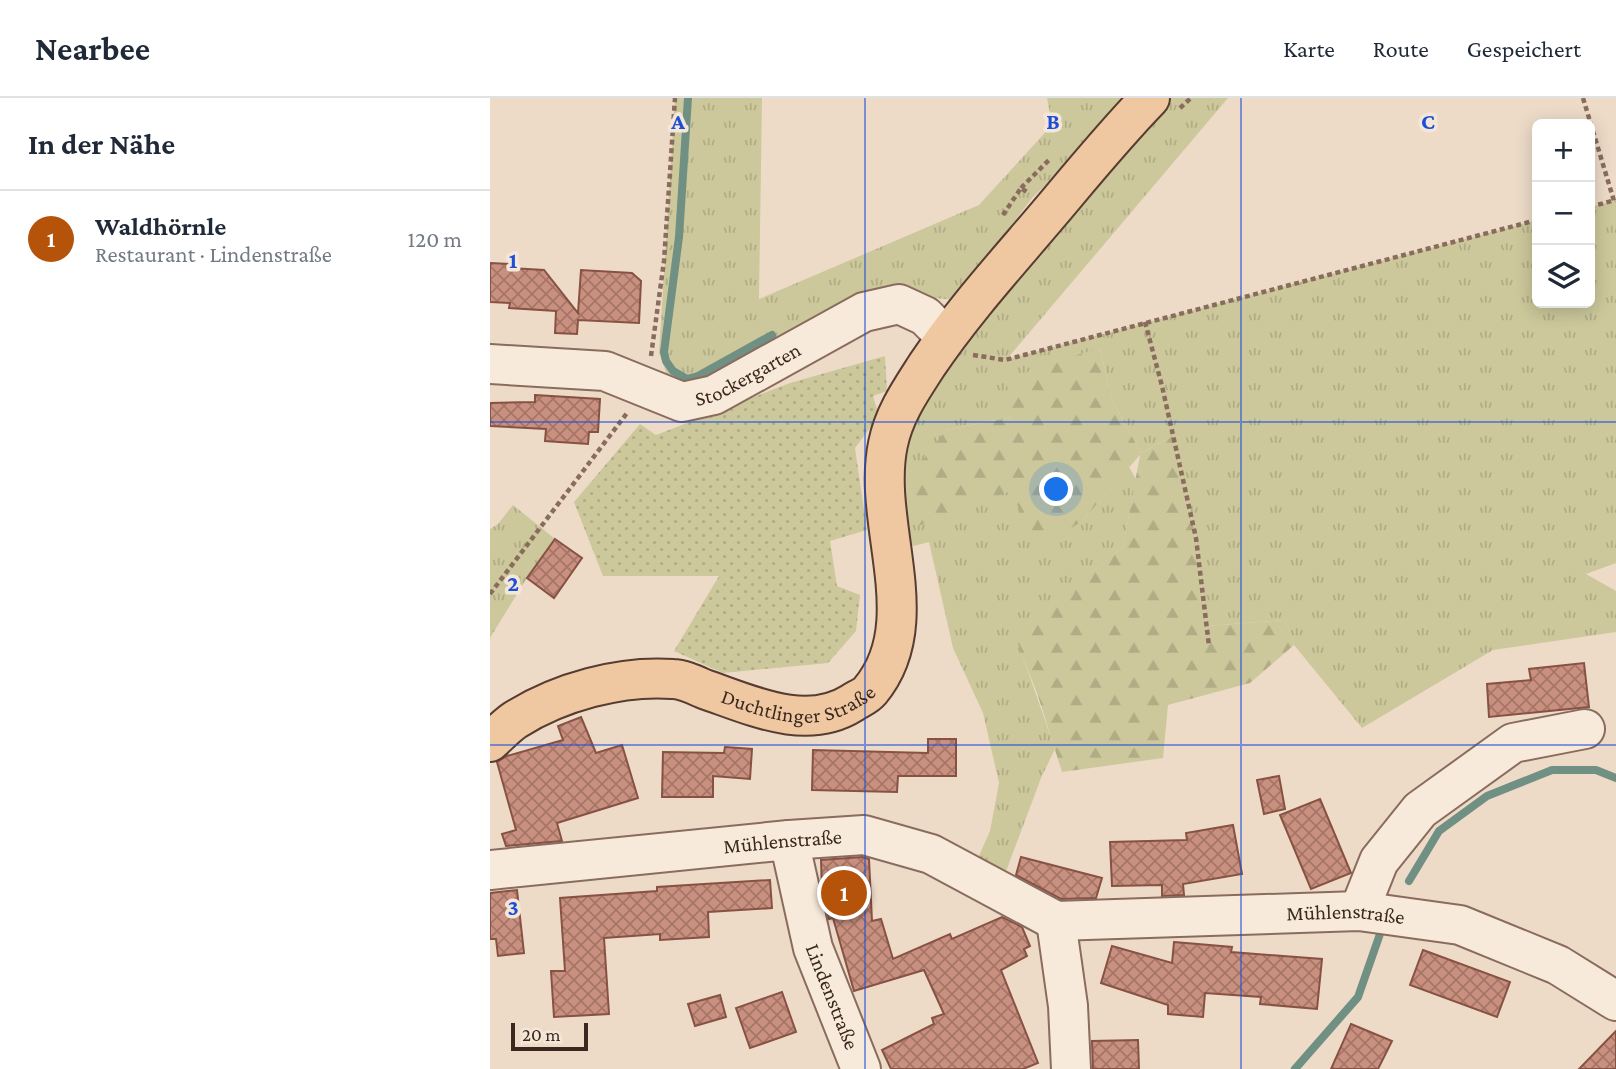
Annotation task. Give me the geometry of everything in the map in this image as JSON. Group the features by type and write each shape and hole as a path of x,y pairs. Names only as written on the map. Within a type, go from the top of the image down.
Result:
{"main road":[{"name":"Duchtlinger Straße","path":"490,742 514,721 564,697 597,685 635,680 676,679 764,709 806,717 841,710 869,692 891,656 898,611 883,489 888,443 903,402 946,337 1094,157 1150,98"}],"street":[{"name":"Stockergarten","path":"490,364 605,371 682,402 714,395 864,312 899,304 925,316 946,337"},
{"path":"1359,911 1379,861 1420,810 1513,743 1585,729"},
{"name":"Mühlenstraße","path":"490,870 789,839 864,835 931,854 1056,921 1359,911 1461,925 1558,965 1616,1001"},
{"name":"Lindenstraße","path":"789,839 813,948 861,1069"},
{"path":"1056,921 1068,1006 1071,1069"}],"path":[{"path":"490,594 647,386 664,261 675,98"},
{"path":"1583,98 1615,200 1595,206"},
{"path":"1005,360 1532,221"},
{"path":"1145,323 1196,538 1209,646"}],"green space":[{"path":"675,98 762,98 759,299 979,205 1052,125 1047,98 1138,98 1033,197 1006,232 972,291 953,300 926,297 689,383 669,380 659,353"},
{"path":"1150,98 1228,98 1007,359 1532,221 1532,308 1595,308 1595,206 1616,200 1616,563 1586,574 1616,591 1616,632 1493,650 1362,728 1294,645 1286,620 1206,626 1196,538 1173,436 1141,453 1112,400 1100,348 1012,417 946,430 1011,491 1082,521 1129,467 1136,479 1123,547 1015,634 1055,749 1041,778 999,890 971,874 990,831 999,783 983,713 953,648 929,542 914,546 885,534 888,443"},
{"path":"1100,348 1112,400 1141,453 1173,436 1196,538 1206,626 1286,620 1294,645 1250,683 1168,705 1163,758 1062,772 1038,696 1014,634 1123,547 1140,455 1082,521 1038,550 1011,491 916,527 912,505 912,474 946,430 1012,417 1007,384 1036,367"},
{"path":"885,356 887,391 873,396 879,416 855,448 867,530 830,541 837,586 860,595 856,631 828,663 723,673 674,651 719,576 603,576 574,502 640,424 656,435 790,383"},
{"path":"513,505 555,539 490,638 490,529 498,524"}],"building":[{"path":"490,263 512,264 511,268 544,270 578,313 581,270 632,273 641,281 639,323 578,320 577,334 555,333 556,311 509,308 510,303 490,302"},
{"path":"535,395 600,399 598,432 589,432 588,444 545,441 546,429 490,426 490,403 535,402"},
{"path":"555,539 582,558 554,598 527,578"},
{"path":"1584,663 1589,707 1489,717 1487,684 1531,680 1529,669"},
{"path":"581,717 596,753 622,745 638,798 557,823 562,841 506,846 502,834 516,830 497,762 507,756 563,740 558,726"},
{"path":"928,739 956,739 956,776 898,776 897,792 812,790 813,750 928,753"},
{"path":"725,747 752,749 750,779 713,776 713,797 662,797 663,752 724,753"},
{"path":"1279,776 1285,809 1264,814 1257,780"},
{"path":"1320,799 1351,873 1311,889 1280,815"},
{"path":"1233,825 1242,874 1183,884 1184,895 1162,896 1162,885 1112,886 1110,842 1187,840 1186,833"},
{"path":"862,857 869,859 872,921 881,919 893,959 950,934 952,939 1002,917 1022,927 1030,946 1024,949 1027,956 1001,970 1038,1063 1023,1069 891,1069 882,1050 934,1024 932,1018 944,1014 924,970 854,991 833,918 829,919 822,889 821,860"},
{"path":"1021,857 1102,878 1096,898 1061,899 1016,875"},
{"path":"770,880 772,908 708,912 709,937 660,940 660,934 604,938 609,1014 554,1017 551,971 565,971 560,898 657,891 657,887"},
{"path":"517,890 524,953 498,956 496,939 490,939 490,893"},
{"path":"1174,942 1232,947 1231,952 1322,959 1317,1009 1260,1004 1261,997 1205,993 1203,1017 1168,1014 1168,1005 1101,983 1112,946 1172,963"},
{"path":"1423,950 1510,982 1497,1017 1410,985"},
{"path":"782,992 796,1032 750,1048 736,1008"},
{"path":"720,995 726,1017 695,1026 688,1004"},
{"path":"1351,1024 1392,1041 1378,1069 1331,1069"},
{"path":"1616,1031 1616,1069 1579,1069"},
{"path":"1138,1040 1139,1069 1093,1069 1092,1041"}],"waterway":[{"path":"688,98 679,237 664,352 666,361 673,371 687,379 698,376 772,335"},
{"path":"1409,881 1439,831 1487,796 1552,770 1596,770 1616,778"},
{"path":"1295,1069 1358,997 1380,934"}],"place":[{"name":"Waldhörnle","path":"844,893"}]}
